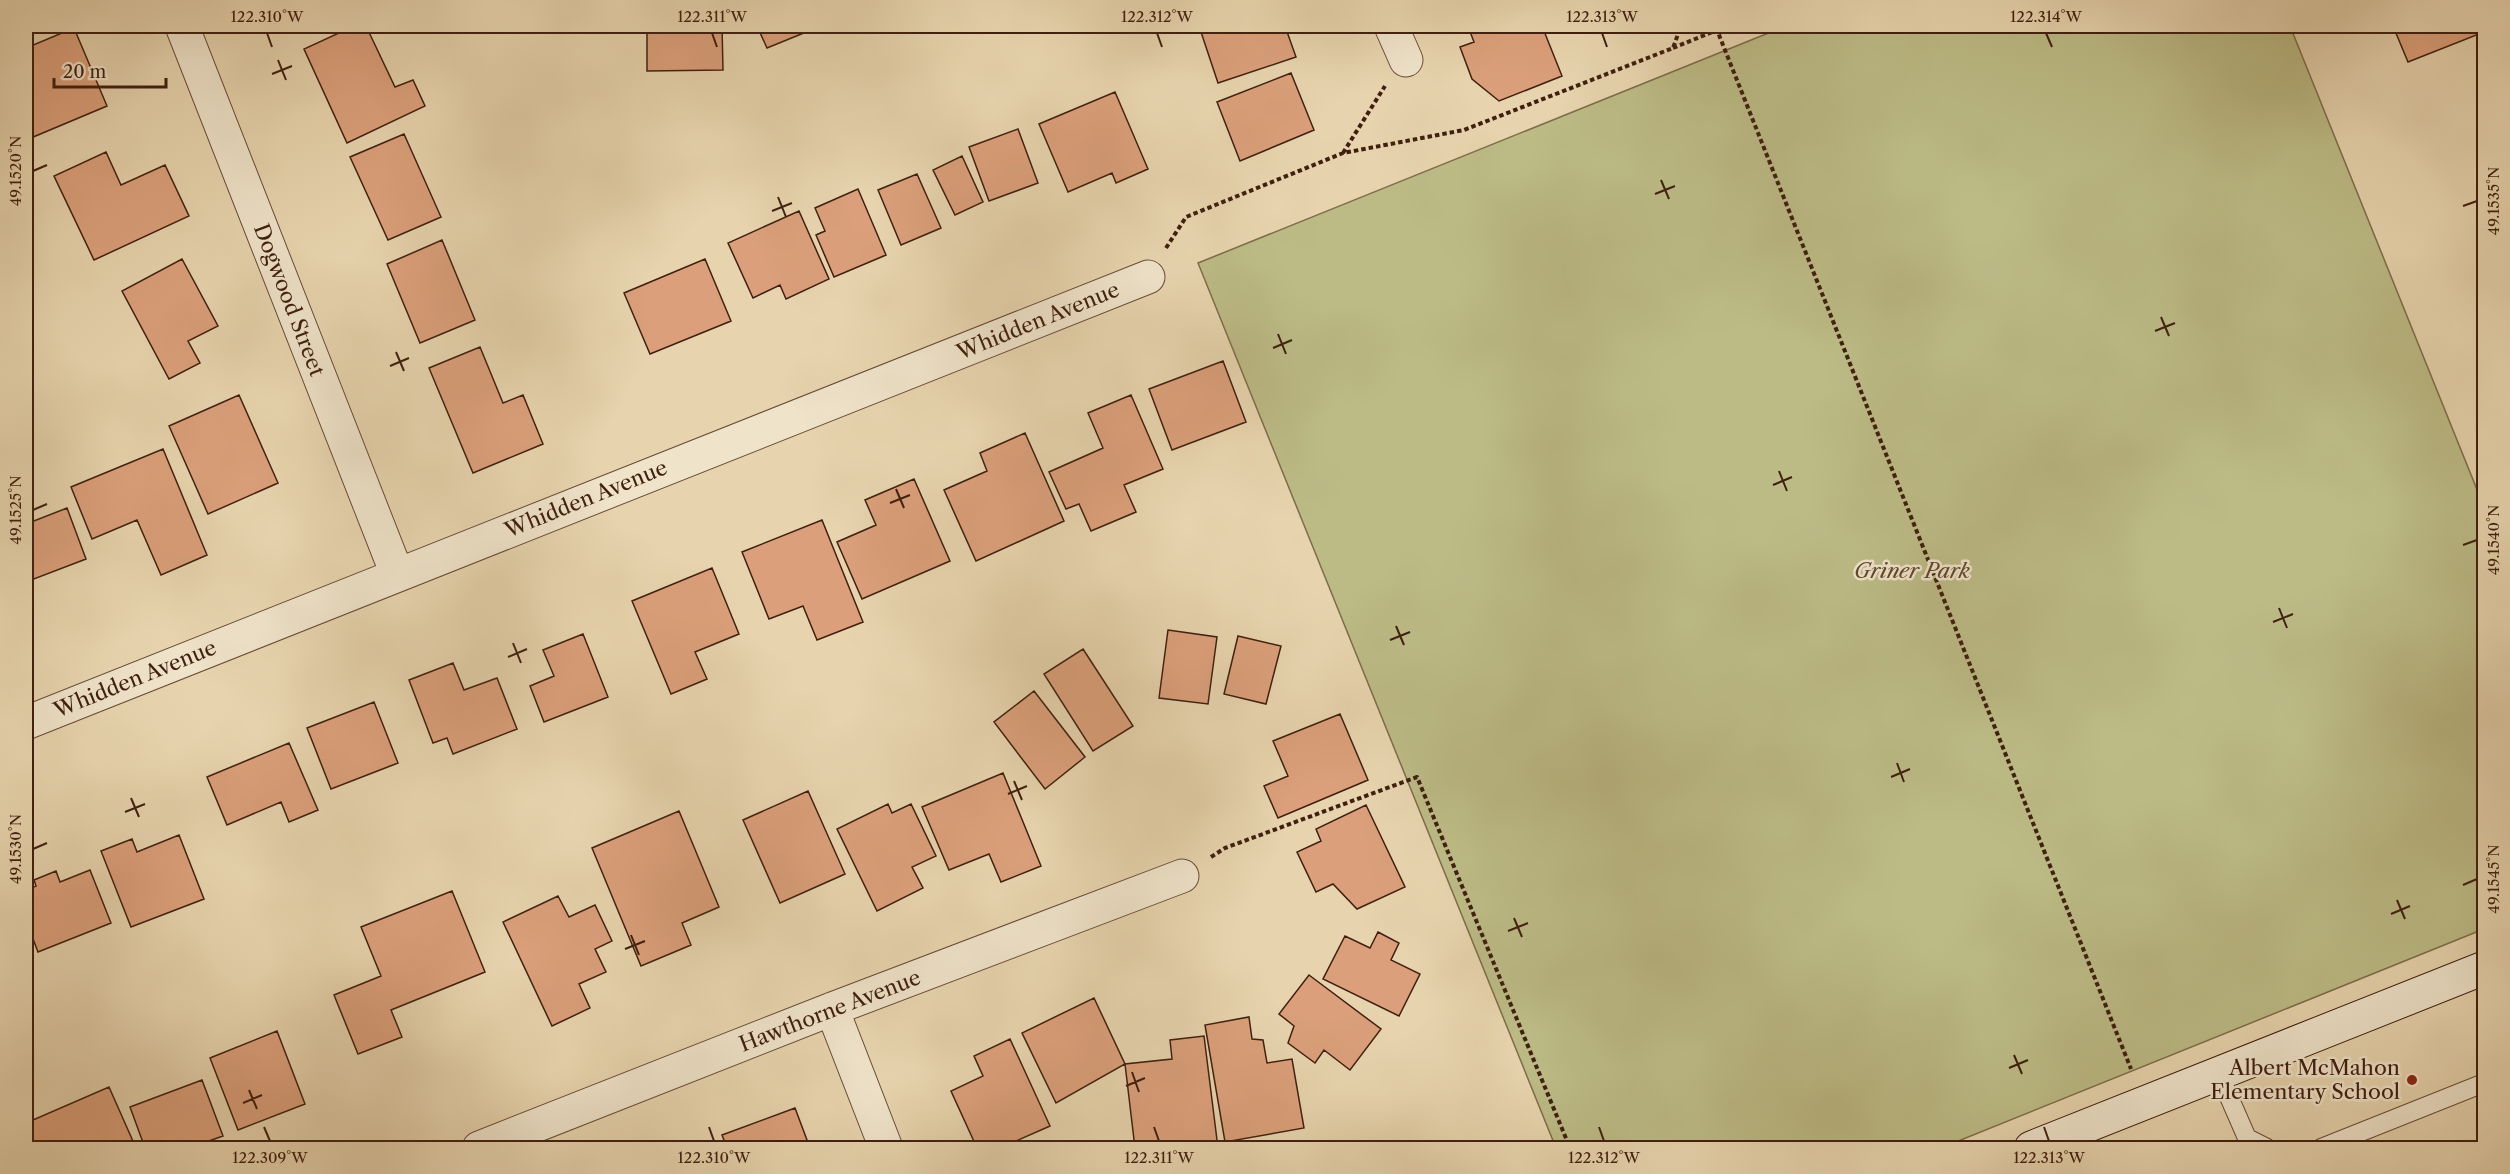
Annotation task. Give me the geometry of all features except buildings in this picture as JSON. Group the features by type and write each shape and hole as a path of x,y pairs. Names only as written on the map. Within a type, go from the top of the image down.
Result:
{"street":[{"name":"Dogwood Street","path":"182,26 397,574"},
{"path":"1391,26 1406,60"},
{"name":"Whidden Avenue","path":"26,723 1148,277"},
{"name":"Hawthorne Avenue","path":"479,1149 832,1009 1182,876"},
{"path":"2031,1149 2484,968"},
{"path":"832,1009 885,1149"}],"lane":[{"path":"2219,1074 2247,1138 2267,1149"},
{"path":"2321,1149 2484,1083"}],"path":[{"path":"1673,48 1681,26"},
{"path":"1148,277 1186,217 1343,153 1464,129 1717,30 2145,1103"},
{"path":"1343,153 1380,92 1406,60"},
{"path":"1182,876 1225,848 1417,777 1569,1149"}],"green space":[{"name":"Griner Park","path":"1786,26 2290,26 2484,507 2484,929 1941,1148 1556,1148 1198,263"}],"place":[{"name":"Albert McMahon Elementary School","path":"2412,1080"}]}
